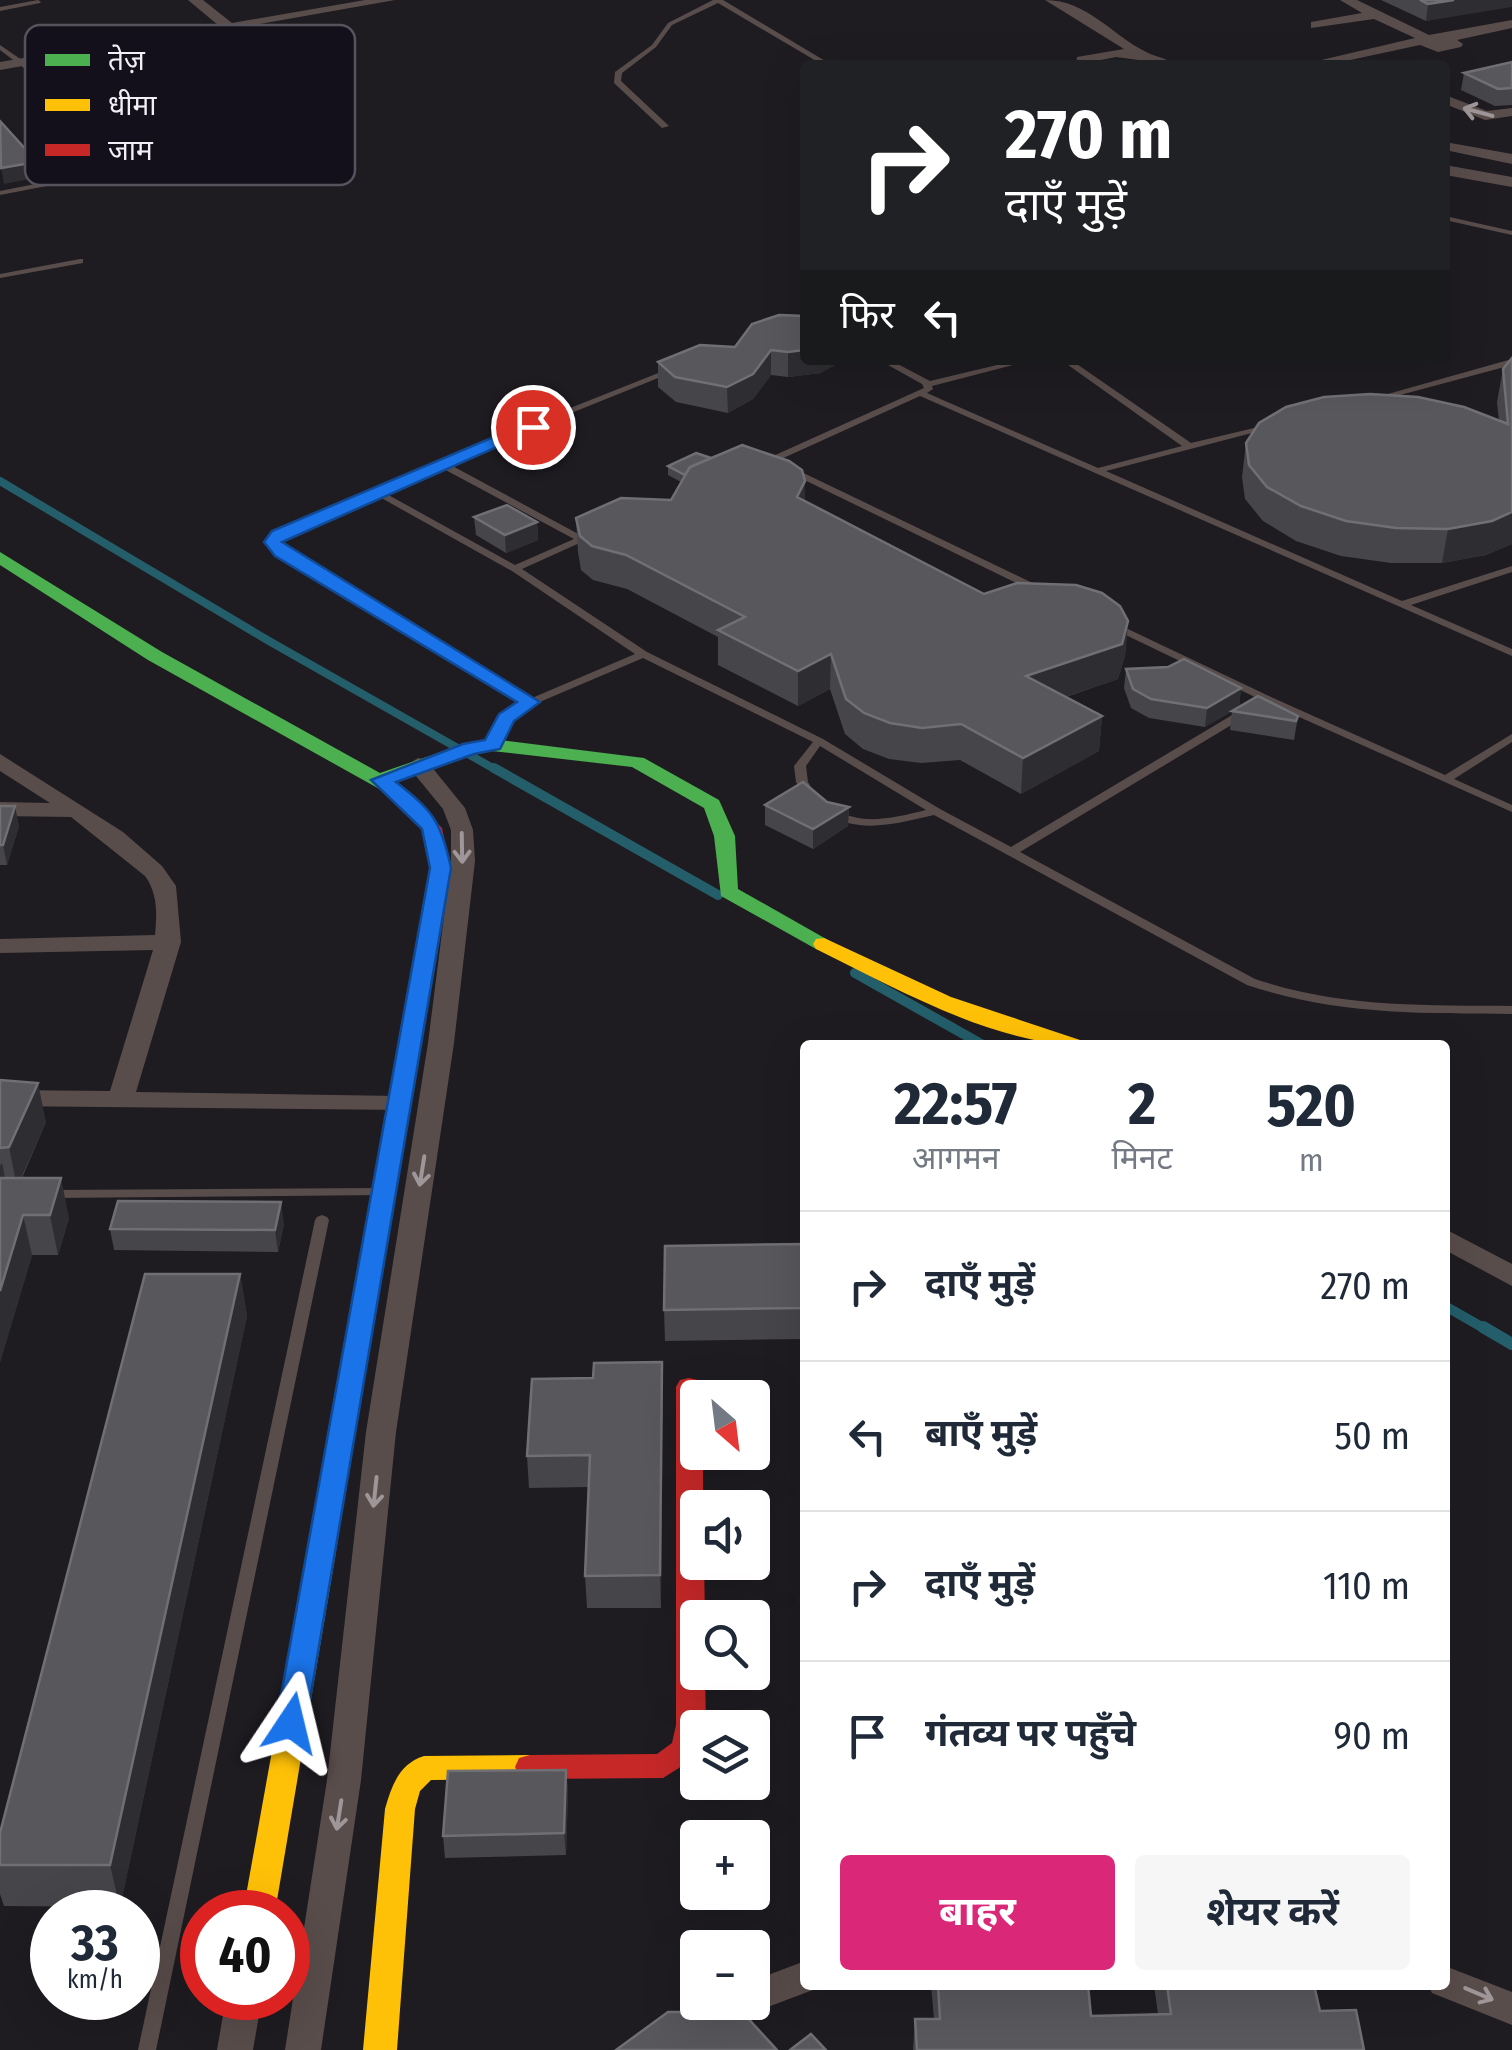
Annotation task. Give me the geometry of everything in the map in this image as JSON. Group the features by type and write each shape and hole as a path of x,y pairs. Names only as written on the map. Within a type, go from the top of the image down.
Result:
{"street":[{"path":"195,0 227,25"},
{"path":"242,25 388,0"},
{"path":"1052,0 1156,60"},
{"path":"1348,0 1426,42 1449,48 1452,41 1512,28"},
{"path":"1316,26 1377,14"},
{"path":"1371,60 1426,42"},
{"path":"1082,60 1094,55 1139,53"},
{"path":"0,66 25,62"},
{"path":"1450,101 1484,116 1512,112"},
{"path":"1450,147 1512,158"},
{"path":"1450,171 1512,182"},
{"path":"0,557 156,656 381,780 409,802 432,828 440,868 263,1890"},
{"path":"381,780 482,747 624,759 655,770 712,804 720,813 726,826 728,892 737,900 974,1014 1049,1040"},
{"path":"0,761 128,847 155,873 167,898 168,942 120,1101"},
{"path":"303,2050 344,1780 381,1432 441,1043 463,861 462,830 433,761"},
{"path":"0,810 72,810"},
{"path":"0,946 168,942"},
{"path":"0,1098 398,1104"},
{"path":"1450,1241 1512,1276"},
{"path":"380,2050 400,1809 405,1783 413,1774 424,1768 663,1766 686,1750 692,1725 690,1470"},
{"path":"770,1991 800,1980"},
{"path":"1450,1984 1512,2008"},
{"path":"235,2050 240,2020"},
{"path":"648,2050 704,2020"}],"lane":[{"path":"665,126 617,82 618,72 654,46 670,24 718,0 820,60"},
{"path":"0,8 38,2"},
{"path":"0,47 25,68"},
{"path":"0,193 40,185"},
{"path":"1450,219 1512,233"},
{"path":"0,276 80,261"},
{"path":"1363,402 1512,362"},
{"path":"891,365 926,389 1512,654"},
{"path":"754,468 926,389 1010,365"},
{"path":"1072,365 1190,446"},
{"path":"531,702 273,546 278,535 375,491 679,368"},
{"path":"1100,470 1286,422"},
{"path":"771,460 1054,597"},
{"path":"440,463 581,539"},
{"path":"375,491 515,569 644,654 819,742 936,811 1251,982 1289,998 1366,1008 1512,1010"},
{"path":"515,569 598,532"},
{"path":"1403,604 1512,569"},
{"path":"1090,614 1512,809"},
{"path":"482,747 506,718 531,702 644,654"},
{"path":"1011,852 1267,699"},
{"path":"1446,779 1512,738"},
{"path":"819,742 800,766 802,782 816,804 846,821 866,822 936,811"},
{"path":"39,1194 382,1192"},
{"path":"147,2050 322,1220"}],"building":[{"path":"1420,0 1454,0 1428,4"},
{"path":"1512,62 1512,88 1498,89 1464,73"},
{"path":"0,121 25,149 25,164 1,168"},
{"path":"779,315 800,316 800,351 771,350 753,374 727,387 675,377 658,362 700,345 735,347 752,324"},
{"path":"1512,358 1512,512 1492,521 1448,529 1396,528 1346,521 1301,506 1267,487 1249,465 1246,443 1259,423 1286,407 1324,397 1418,397 1464,407 1508,424 1503,369"},
{"path":"742,445 789,461 802,470 805,481 797,497 984,594 1017,583 1076,585 1102,593 1120,606 1128,621 1122,644 1026,676 1102,716 1023,758 961,724 922,728 890,723 864,713 846,699 831,654 798,671 718,630 745,617 626,555 592,546 580,536 576,518 621,498 671,500 690,467"},
{"path":"696,453 711,458 690,467 685,475 668,466"},
{"path":"507,505 537,522 505,535 474,517"},
{"path":"1184,659 1241,688 1207,708 1151,699 1133,689 1126,669 1168,667"},
{"path":"1258,696 1298,716 1296,721 1232,711"},
{"path":"803,782 827,802 849,807 813,829 765,805"},
{"path":"0,806 15,806 3,845 0,845"},
{"path":"0,1080 38,1083 9,1147 0,1148"},
{"path":"0,1178 61,1178 50,1215 23,1215 0,1291"},
{"path":"118,1201 281,1202 275,1230 110,1229"},
{"path":"800,1244 800,1308 664,1310 665,1246"},
{"path":"145,1274 240,1274 110,1865 0,1865 0,1833"},
{"path":"662,1362 660,1575 585,1576 590,1455 527,1456 532,1379 593,1378 594,1363"},
{"path":"566,1770 564,1833 443,1836 448,1771"},
{"path":"938,1990 1088,1990 1091,2016 1171,2014 1168,1990 1315,1990 1320,2011 1356,2010 1364,2050 917,2050 915,2019 940,2019"},
{"path":"668,2012 680,2012 680,2020 750,2020 777,2050 616,2050"},
{"path":"811,2034 826,2050 790,2050"}],"waterway":[{"path":"0,481 498,771"},
{"path":"494,768 718,895"},
{"path":"855,973 974,1040"},
{"path":"1450,1309 1487,1330"},
{"path":"1483,1327 1512,1344"}],"traffic: fast":[{"path":"0,557 155,656 390,787"},
{"path":"381,780 471,748 492,745 637,762 712,804 725,836 728,892 824,944"}],"traffic: slow":[{"path":"824,944 943,1002 1057,1040"},
{"path":"263,1890 322,1551"},
{"path":"380,2050 400,1809 407,1785 424,1768 530,1767"}],"traffic: jam":[{"path":"322,1551 440,868 432,828 390,787"},
{"path":"530,1767 663,1766 686,1749 691,1725 689,1470"}],"route":[{"path":"291,1723 440,868 432,828 424,816 381,780 470,748 492,745 506,718 531,702 281,552 273,542 278,535 375,491 533,427"}]}
